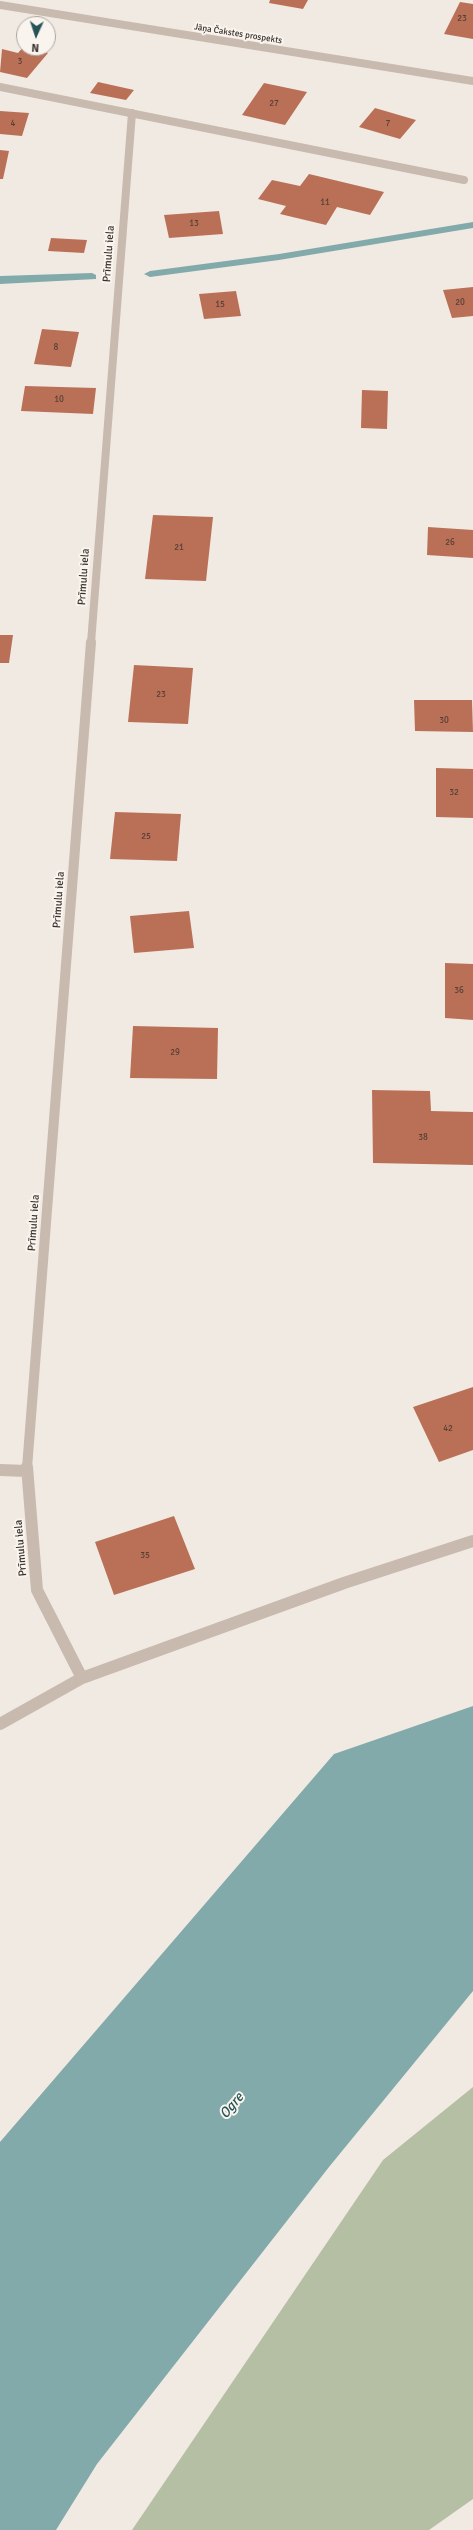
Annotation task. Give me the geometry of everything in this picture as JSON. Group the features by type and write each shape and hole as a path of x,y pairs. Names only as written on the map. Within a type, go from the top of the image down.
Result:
{"street":[{"name":"Jāņa Čakstes prospekts","path":"0,4 473,81"},
{"path":"0,87 464,180"},
{"name":"Prīmulu iela","path":"82,1678 37,1590 27,1471 132,113"},
{"path":"0,1470 27,1471"},
{"path":"0,1724 82,1678 344,1583 473,1541"}],"green space":[{"path":"473,2087 473,2499 429,2530 132,2530 383,2160"}],"water":[{"name":"Ogre","path":"473,1706 473,1991 329,2167 97,2464 56,2530 0,2530 0,2142 334,1754"}],"building":[{"path":"270,0 308,0 303,9 269,3"},
{"path":"460,2 473,4 473,39 444,34"},
{"path":"2,49 16,52 16,56 45,56 27,78 0,72"},
{"path":"98,82 134,90 126,100 90,93"},
{"path":"264,83 307,92 285,125 242,115"},
{"path":"375,108 416,120 400,139 359,127"},
{"path":"0,111 29,113 22,136 0,134"},
{"path":"0,150 9,151 3,179 0,179"},
{"path":"309,174 384,192 370,215 337,207 326,225 280,214 286,206 258,199 272,180 300,186"},
{"path":"219,211 223,234 169,238 164,215"},
{"path":"51,238 87,240 84,253 48,251"},
{"path":"473,287 473,316 452,318 443,290"},
{"path":"236,291 241,316 204,319 199,294"},
{"path":"42,329 79,332 71,367 34,364"},
{"path":"25,386 96,388 93,414 21,411"},
{"path":"362,390 388,391 387,429 361,428"},
{"path":"153,515 213,517 206,581 145,579"},
{"path":"428,527 473,530 473,558 427,555"},
{"path":"0,635 13,635 9,663 0,663"},
{"path":"134,665 193,668 188,724 128,722"},
{"path":"414,700 472,700 473,732 415,731"},
{"path":"436,768 473,769 473,818 436,817"},
{"path":"115,812 181,814 177,861 110,859"},
{"path":"189,911 194,948 134,953 130,916"},
{"path":"445,963 473,964 473,1020 445,1018"},
{"path":"133,1026 218,1028 217,1079 130,1078"},
{"path":"372,1090 430,1091 431,1111 473,1112 473,1165 373,1163"},
{"path":"473,1387 473,1450 439,1462 413,1407"},
{"path":"174,1516 195,1569 114,1595 95,1542"}],"waterway":[{"path":"150,274 279,257 473,225"},
{"path":"0,280 92,277"}]}
